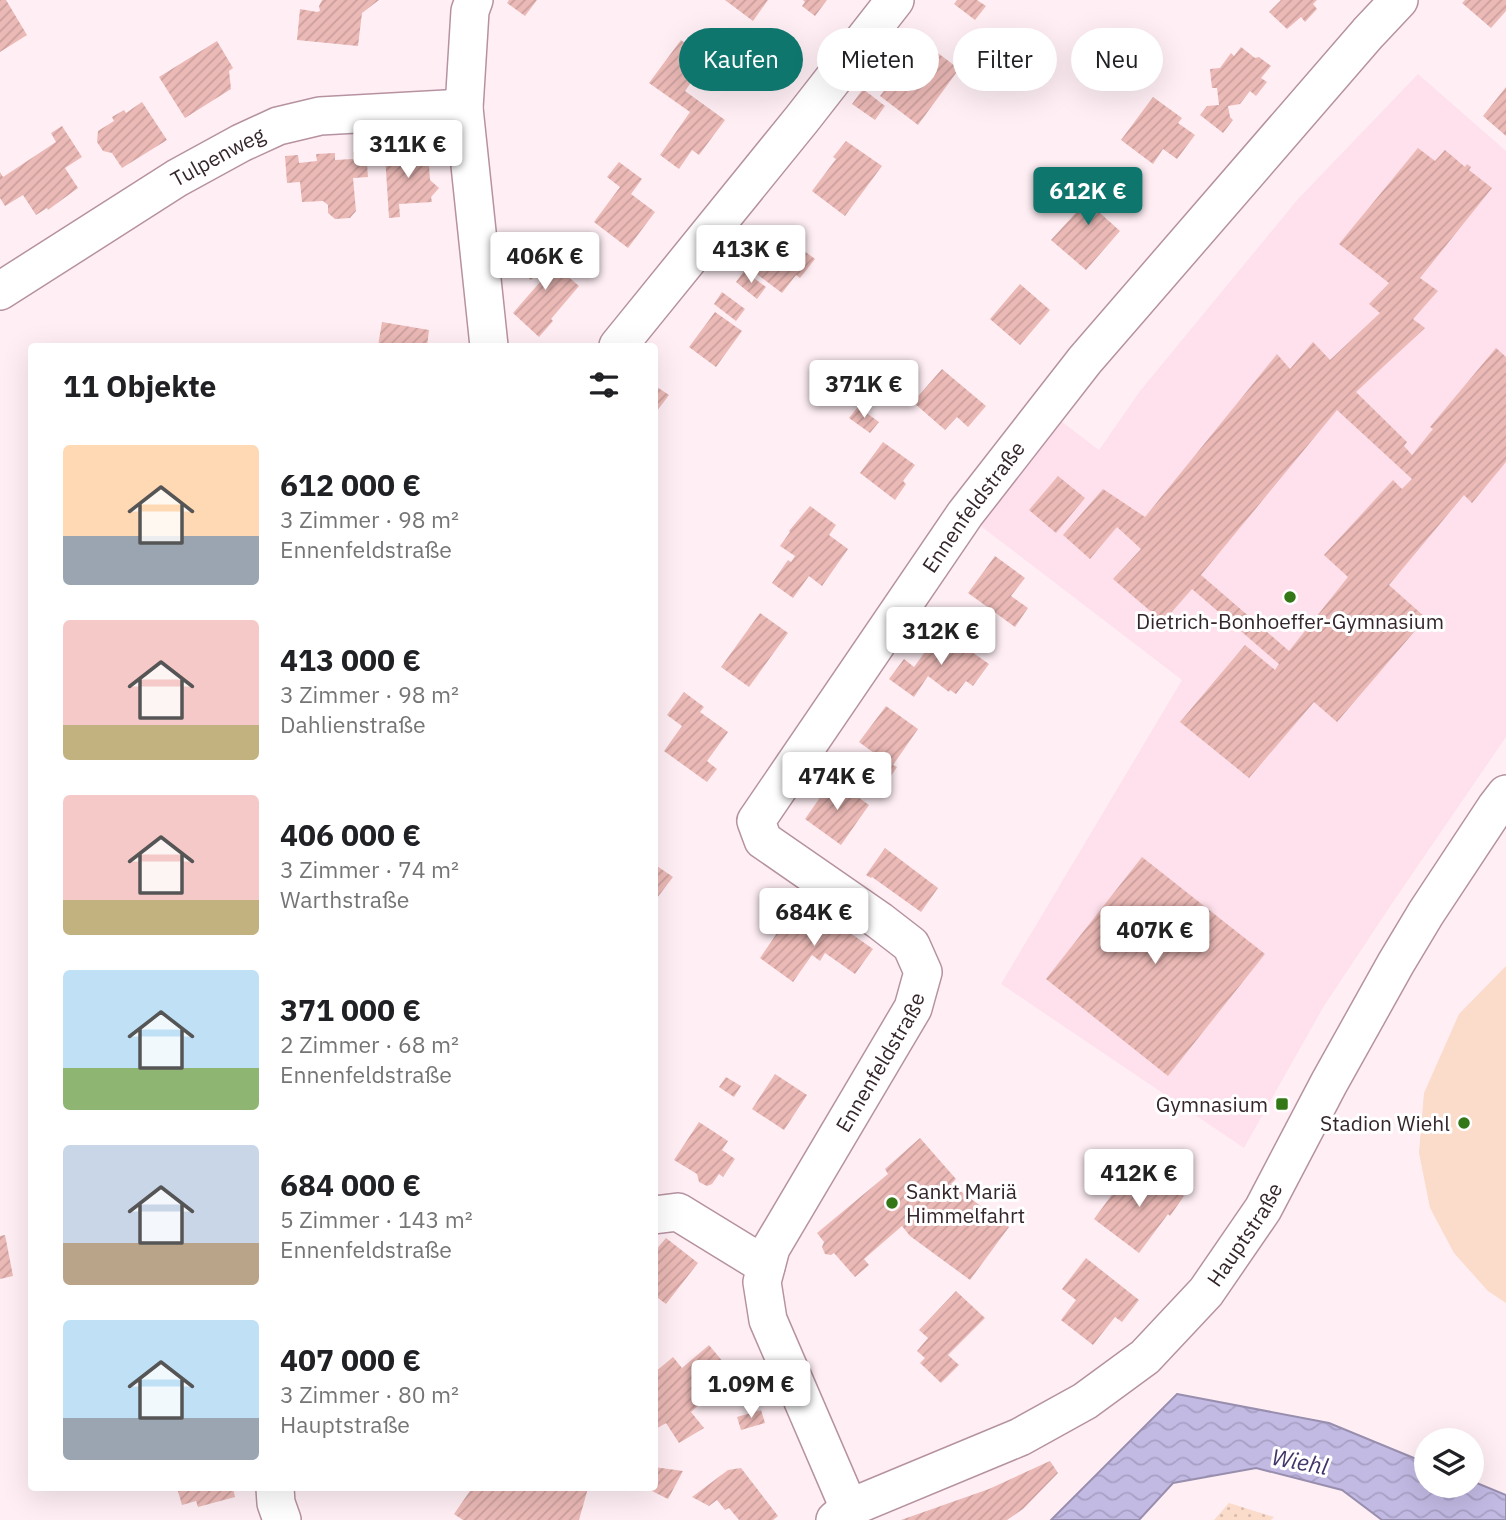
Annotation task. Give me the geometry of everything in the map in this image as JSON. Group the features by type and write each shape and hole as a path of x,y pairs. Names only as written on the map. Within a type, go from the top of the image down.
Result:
{"street":[{"path":"474,0 470,10 464,108 489,343"},
{"path":"620,343 802,120 895,0"},
{"name":"Ennenfeldstraße","path":"842,1514 768,1320 762,1282 771,1248 913,1008 923,972 911,946 763,840 756,821 965,514 1045,409 1349,54 1399,0"},
{"name":"Tulpenweg","path":"0,291 177,178 278,126 320,116 464,108"},
{"name":"Hauptstraße","path":"842,1514 1020,1437 1085,1401 1145,1357 1206,1292 1263,1209 1329,1083 1408,943 1506,794"},
{"path":"658,1214 678,1212 766,1266"},
{"path":"275,1491 282,1520"}],"shaded area":[{"name":"Dietrich-Bonhoeffer-Gymnasium","path":"1418,74 1506,151 1506,737 1324,1006 1244,1148 1001,984 1182,680 965,514 1045,409 1099,450 1140,391 1298,199"},
{"name":"Stadion Wiehl","path":"1506,966 1506,1303 1488,1291 1454,1253 1430,1208 1419,1153 1424,1093 1459,1014"},
{"path":"1229,1503 1274,1517 1271,1520 1214,1520"}],"water":[{"name":"Wiehl","path":"1177,1394 1329,1423 1414,1458 1414,1498 1484,1498 1484,1486 1506,1495 1506,1520 1382,1520 1342,1490 1256,1468 1173,1483 1139,1520 1051,1520"}],"building":[{"path":"0,0 6,0 27,35 0,52"},
{"path":"322,0 379,0 362,13 358,46 297,40 300,9 320,11"},
{"path":"509,0 537,0 525,16 507,3"},
{"path":"725,0 768,0 753,21"},
{"path":"803,0 827,0 815,16 802,6 805,2"},
{"path":"957,0 977,0 986,6 975,20 954,4"},
{"path":"1281,0 1317,0 1313,4 1317,9 1305,22 1301,17 1287,29 1269,12"},
{"path":"1465,0 1506,0 1506,11 1491,28 1462,3"},
{"path":"217,41 233,68 229,71 231,89 185,118 159,77"},
{"path":"679,43 679,91 685,91 725,120 699,155 692,150 679,169 660,155 690,112 649,83"},
{"path":"1241,47 1271,66 1261,78 1267,82 1256,96 1250,91 1240,104 1228,106 1233,120 1223,133 1200,115 1207,106 1219,105 1217,88 1212,88 1210,69 1220,68 1231,53 1234,56"},
{"path":"939,54 953,64 953,77 918,125 880,96 884,91 939,91"},
{"path":"1506,87 1506,136 1483,116"},
{"path":"862,91 866,91 885,106 875,120 852,104"},
{"path":"1153,97 1182,118 1178,123 1195,135 1177,159 1163,149 1153,164 1121,140"},
{"path":"142,102 167,140 122,168 112,153 103,151 97,142 98,131 114,121 112,117 124,110 126,113"},
{"path":"62,126 82,157 65,168 78,188 48,210 47,208 36,215 23,195 5,206 0,198 0,172 3,177 56,142 51,133"},
{"path":"846,141 882,166 845,216 812,191"},
{"path":"1418,148 1435,161 1445,150 1465,167 1467,164 1471,167 1469,170 1492,188 1420,278 1438,291 1413,319 1425,328 1356,392 1407,442 1404,446 1412,455 1433,429 1430,427 1496,348 1506,357 1506,462 1472,503 1464,495 1389,585 1426,618 1337,722 1314,702 1249,778 1180,722 1245,645 1275,670 1279,664 1192,589 1163,622 1113,579 1141,549 1117,527 1090,559 1063,535 1103,489 1145,517 1277,354 1290,369 1313,342 1330,360 1380,313 1369,304 1389,283 1339,244","holes":["1337,410 1412,479 1402,489 1393,480 1324,555 1348,577 1289,651 1201,575"]},
{"path":"413,149 413,153 428,151 430,180 439,188 431,197 432,202 399,204 400,217 389,218 385,155 400,154 400,150"},
{"path":"366,151 368,177 353,178 356,211 350,218 335,219 328,213 328,205 323,201 302,202 300,182 287,183 285,156 298,155 299,163 317,161 316,154 335,153 335,160 353,159 353,152"},
{"path":"619,162 642,179 631,194 655,212 628,248 594,222 620,187 607,177"},
{"path":"1095,178 1115,195 1100,213 1120,231 1086,270 1051,240 1083,205 1077,199"},
{"path":"783,235 815,259 800,278 796,275 782,293 754,272"},
{"path":"549,243 558,252 550,261 579,286 539,337 513,313 541,281 535,276 531,280 522,272"},
{"path":"744,271 766,287 757,299 736,282"},
{"path":"1020,284 1050,310 1020,345 990,319"},
{"path":"722,292 745,309 736,321 714,304"},
{"path":"715,312 742,331 716,367 689,347"},
{"path":"382,322 429,330 427,343 378,343"},
{"path":"942,369 986,406 968,427 957,417 945,430 913,402"},
{"path":"658,388 669,395 658,410"},
{"path":"858,407 879,422 870,433 849,418"},
{"path":"883,442 915,465 903,481 906,484 895,500 860,473"},
{"path":"1058,476 1085,498 1056,533 1029,510"},
{"path":"810,506 836,525 829,535 848,549 822,586 809,576 793,598 772,583 788,560 791,562 795,556 780,546"},
{"path":"995,556 1025,578 1011,596 1028,608 1015,627 968,593"},
{"path":"760,613 788,633 749,687 721,667"},
{"path":"941,630 989,664 973,686 966,681 956,694 950,690 949,692 928,676 914,697 889,679 904,659 914,667"},
{"path":"684,692 704,707 700,712 728,732 707,761 717,769 707,782 664,751 682,726 667,715"},
{"path":"886,706 918,729 893,765 897,767 889,779 867,763 874,753 859,742"},
{"path":"833,779 869,805 841,845 805,819"},
{"path":"885,848 938,888 921,912 866,875"},
{"path":"1142,857 1265,954 1168,1076 1046,979"},
{"path":"658,867 673,877 658,897"},
{"path":"788,917 816,936 829,918 873,949 855,974 825,953 820,961 812,955 793,982 760,958"},
{"path":"775,1074 807,1095 784,1130 752,1109"},
{"path":"726,1077 741,1086 734,1097 719,1087"},
{"path":"699,1122 728,1141 722,1150 735,1159 723,1177 719,1174 712,1184 707,1186 699,1182 697,1174 674,1160"},
{"path":"920,1138 956,1179 951,1184 1009,1227 970,1280 910,1236 902,1226 864,1259 869,1265 855,1277 834,1253 825,1254 822,1247 824,1242 817,1233 888,1174 885,1169"},
{"path":"1144,1167 1184,1196 1139,1253 1094,1219 1122,1181 1130,1186"},
{"path":"5,1235 13,1276 0,1279 0,1236"},
{"path":"666,1238 698,1263 666,1304 658,1298 658,1247"},
{"path":"1086,1258 1139,1300 1122,1322 1115,1317 1093,1345 1061,1320 1076,1300 1062,1289"},
{"path":"956,1291 985,1318 948,1355 959,1365 941,1383 920,1363 925,1358 917,1351 928,1338 919,1330"},
{"path":"709,1345 734,1375 691,1412 704,1428 679,1443 666,1423 658,1428 658,1370 673,1357 682,1368"},
{"path":"761,1410 765,1423 741,1430 737,1417"},
{"path":"1050,1461 1058,1473 1023,1509 1007,1520 901,1520 989,1489"},
{"path":"658,1468 683,1471 668,1499 652,1491 658,1491"},
{"path":"741,1468 778,1516 773,1520 739,1520 729,1508 725,1510 717,1500 709,1506 692,1497 728,1470"},
{"path":"178,1491 234,1491 235,1497 198,1507 196,1501 182,1505"},
{"path":"470,1491 587,1491 579,1520 463,1520 454,1514"}],"place":[{"name":"Dietrich-Bonhoeffer-Gymnasium","path":"1290,597"},
{"name":"Gymnasium","path":"1282,1104"},
{"name":"Stadion Wiehl","path":"1464,1123"},
{"name":"Sankt Mariä Himmelfahrt","path":"892,1203"}]}
